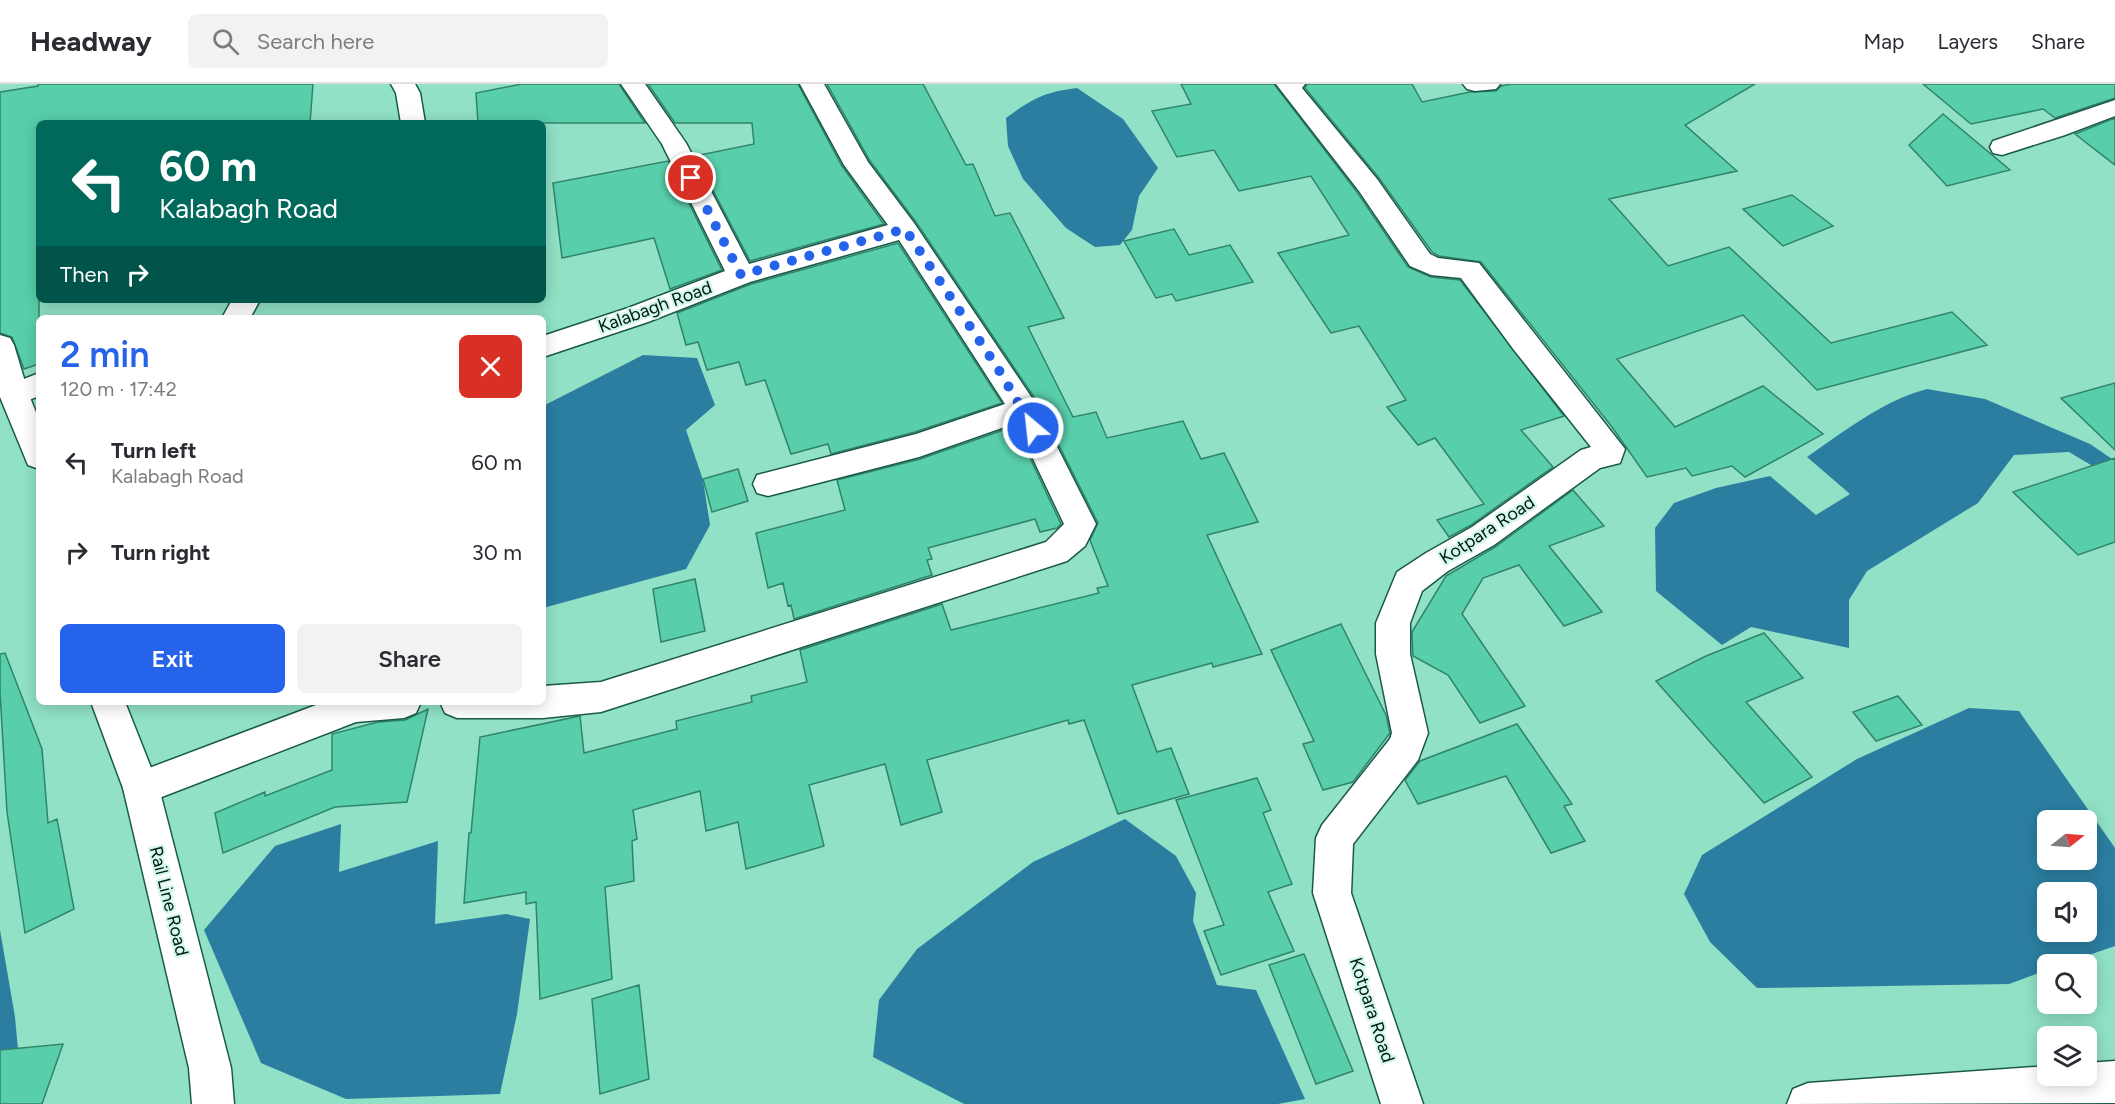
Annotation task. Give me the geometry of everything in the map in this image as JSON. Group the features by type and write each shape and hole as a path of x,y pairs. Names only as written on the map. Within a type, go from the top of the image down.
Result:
{"street":[{"path":"404,84 408,93 412,120"},
{"path":"633,84 674,143 741,275"},
{"path":"546,702 601,697 1056,552 1074,537 1080,524 1024,409 905,229 857,165 812,84"},
{"name":"Kotpara Road","path":"1289,84 1368,186 1420,260 1436,268 1469,270 1492,303 1610,449 1609,455 1592,458 1483,536 1437,562 1409,582 1393,623 1393,654 1410,733 1405,748 1335,838 1332,893 1402,1104"},
{"path":"1475,84 1488,84"},
{"path":"2002,147 2056,130 2115,107"},
{"name":"Kalabagh Road","path":"546,346 638,315 741,275 905,229"},
{"path":"0,345 26,389 36,441"},
{"path":"768,484 919,445 1024,409"},
{"name":"Rail Line Road","path":"109,705 141,788 210,1068 213,1104"},
{"path":"141,788 356,706 368,705"},
{"path":"1808,1104 2115,1082"}],"water":[{"path":"1077,88 1123,119 1158,168 1139,196 1132,230 1120,245 1095,247 1066,228 1023,179 1008,146 1006,118 1039,97"},
{"path":"643,355 697,358 715,405 686,430 703,480 710,525 686,569 546,607 546,404"},
{"path":"1927,389 1985,399 2090,444 2115,461 2106,474 2069,452 2014,455 1978,503 1867,571 1849,600 1849,648 1751,627 1722,645 1656,591 1655,528 1674,503 1716,488 1770,476 1816,515 1850,494 1807,457 1879,409 1910,394"},
{"path":"1969,708 2019,711 2088,810 2037,810 2037,870 2097,870 2097,822 2115,848 2115,946 2092,954 2037,954 2037,974 2009,984 1757,988 1710,942 1684,894 1702,855 1857,759"},
{"path":"1125,819 1176,856 1196,893 1193,921 1217,985 1256,990 1305,1099 1278,1104 964,1104 873,1057 879,1000 917,949 1033,862"},
{"path":"341,824 339,872 438,841 435,924 506,914 530,919 517,1014 500,1094 346,1099 261,1063 204,930 275,846"},
{"path":"0,930 15,1017 23,1104 0,1104"}],"building":[{"path":"38,84 313,84 310,120 36,120 36,303 39,303 39,315 36,315 36,365 24,369 12,337 0,333 0,92 38,86"},
{"path":"522,84 619,84 645,123 478,120 476,93"},
{"path":"648,84 798,84 842,166 884,224 750,261 695,156 754,144 752,123 675,123"},
{"path":"827,84 923,84 966,165 973,164 995,216 1010,213 1064,318 1028,327 1073,417 1096,412 1107,438 1183,421 1201,459 1224,453 1258,522 1207,535 1262,654 1213,667 1212,663 1132,685 1157,752 1171,748 1189,794 1118,814 1084,720 1069,724 1068,720 927,760 942,812 901,825 885,764 809,785 824,846 746,869 738,822 706,831 700,791 633,810 637,839 632,841 634,881 605,887 612,979 540,999 536,902 526,904 526,892 464,903 480,737 580,716 584,753 677,729 676,721 752,702 751,696 807,682 800,650 942,604 951,630 1099,593 1097,588 1108,586 1090,540 1098,523 1036,400 916,222 870,161"},
{"path":"1181,84 1274,84 1357,192 1408,267 1431,277 1460,280 1564,416 1521,430 1553,467 1471,525 1449,537 1437,520 1484,504 1435,438 1418,445 1387,407 1406,400 1359,326 1331,333 1278,253 1349,235 1311,176 1239,191 1214,150 1177,157 1152,111 1191,104"},
{"path":"1307,84 1412,84 1422,102 1470,92 1496,91 1501,86 1511,84 1755,84 1685,125 1737,171 1609,199 1668,266 1729,247 1831,343 1952,312 1987,345 1817,390 1743,315 1617,359 1675,427 1763,386 1823,434 1745,477 1732,466 1692,476 1686,468 1647,477 1612,427 1481,262 1439,256 1432,252 1379,178 1305,88"},
{"path":"1923,84 2115,84 2115,98 2055,118 2043,109 1971,124"},
{"path":"1943,114 2010,170 1947,186 1909,145"},
{"path":"2115,118 2115,165 2075,134"},
{"path":"668,161 722,270 670,289 654,238 562,258 553,183"},
{"path":"1792,195 1833,226 1783,246 1743,209"},
{"path":"1174,229 1189,255 1230,245 1253,282 1176,301 1172,294 1156,298 1124,241"},
{"path":"898,243 1002,403 915,432 831,454 828,444 791,454 765,380 746,385 739,362 707,370 698,342 686,345 677,313 751,284"},
{"path":"2115,383 2115,450 2061,398"},
{"path":"1015,426 1061,524 1057,528 1040,532 1035,519 928,548 932,559 927,560 932,575 794,619 791,605 788,606 783,583 768,588 756,533 845,510 837,480 920,459"},
{"path":"2115,458 2115,542 2078,555 2013,492"},
{"path":"738,469 748,501 712,512 703,479"},
{"path":"1573,490 1604,526 1549,546 1602,612 1564,626 1519,565 1483,578 1462,614 1525,706 1480,723 1448,675 1413,656 1412,632 1446,576 1495,547"},
{"path":"695,579 705,631 661,642 653,589"},
{"path":"1341,624 1386,715 1390,733 1353,782 1323,790 1303,744 1314,741 1271,650"},
{"path":"1764,633 1803,678 1746,702 1812,777 1764,803 1656,681 1706,656"},
{"path":"5,653 42,749 48,823 57,819 74,909 25,933 7,812 0,692 0,654"},
{"path":"1898,696 1922,725 1876,741 1853,712"},
{"path":"428,709 407,802 335,807 223,853 215,813 265,792 265,796 332,770 332,734 378,722 405,720"},
{"path":"1517,724 1572,804 1564,806 1585,841 1551,853 1506,776 1418,804 1405,780 1420,761"},
{"path":"1257,778 1271,810 1263,813 1292,884 1268,892 1294,951 1221,975 1204,931 1224,925 1176,800"},
{"path":"1304,954 1353,1071 1316,1084 1269,965"},
{"path":"639,985 649,1079 600,1094 592,999"},
{"path":"63,1044 42,1104 0,1104 0,1050"}],"route":[{"path":"691,178 741,275 905,229 922,258 997,367 1024,409 1033,428"}]}
